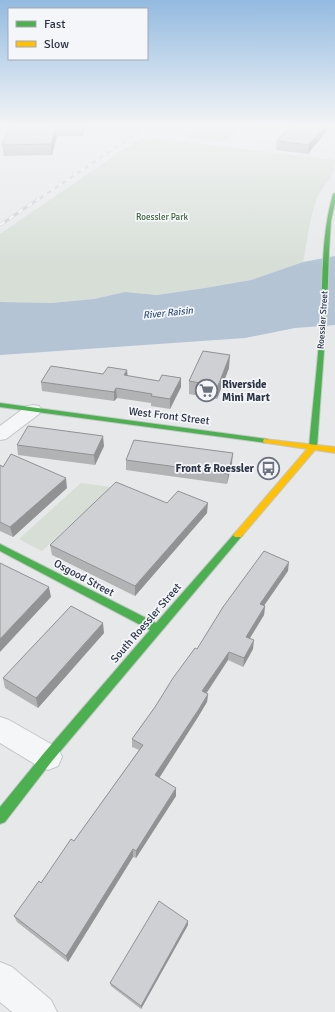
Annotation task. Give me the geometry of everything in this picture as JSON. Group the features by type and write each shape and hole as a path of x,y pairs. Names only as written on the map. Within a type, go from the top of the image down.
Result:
{"street":[{"name":"Roessler Street","path":"313,447 327,244 332,203 335,194"},
{"name":"West Front Street","path":"0,405 335,450"},
{"path":"0,435 33,410"},
{"name":"South Roessler Street","path":"0,817 48,757 313,447"},
{"name":"Osgood Street","path":"0,547 157,629"},
{"path":"0,729 48,757"},
{"path":"0,979 39,1012"}],"green space":[{"name":"Roessler Park","path":"90,172 333,172 316,201 303,262 251,280 157,295 125,292 94,299 51,303 0,302 0,234"},
{"path":"81,483 111,487 42,551 19,539"}],"water":[{"name":"River Raisin","path":"335,256 335,325 295,328 245,338 0,355 0,302 51,303 94,299 125,292 157,295 251,280 303,262"}],"building":[{"path":"203,351 230,355 218,386 189,381"},
{"path":"51,366 103,374 108,367 127,370 124,375 159,381 162,375 181,378 170,399 151,396 152,394 116,388 114,392 41,382"},
{"path":"28,426 103,436 94,455 17,445"},
{"path":"134,440 233,453 228,474 126,460"},
{"path":"11,454 66,478 10,527 0,522 0,465 3,467"},
{"path":"116,482 167,503 178,491 208,503 135,586 50,545"},
{"path":"264,551 289,562 260,604 265,606 246,637 254,640 244,658 229,652 202,691 208,694 155,775 176,788 136,851 133,849 66,956 14,916 39,881 41,883 71,839 74,841 143,745 132,739 155,707 173,678 195,648 197,649 223,607"},
{"path":"0,563 49,587 0,639"},
{"path":"71,606 103,623 36,698 3,678"},
{"path":"159,901 188,921 141,1006 110,983"}],"railway":[{"path":"36,201 79,172"},
{"path":"0,225 37,200"}],"traffic: fast":[{"path":"313,447 324,310 327,236 331,207 335,194"},
{"path":"0,405 267,441"},
{"path":"0,817 48,757 238,535"},
{"path":"0,547 157,629"}],"traffic: slow":[{"path":"267,441 335,450"},
{"path":"238,535 313,447"}],"place":[{"name":"Riverside Mini Mart","path":"206,390"},
{"name":"Front & Roessler","path":"269,468"}]}
